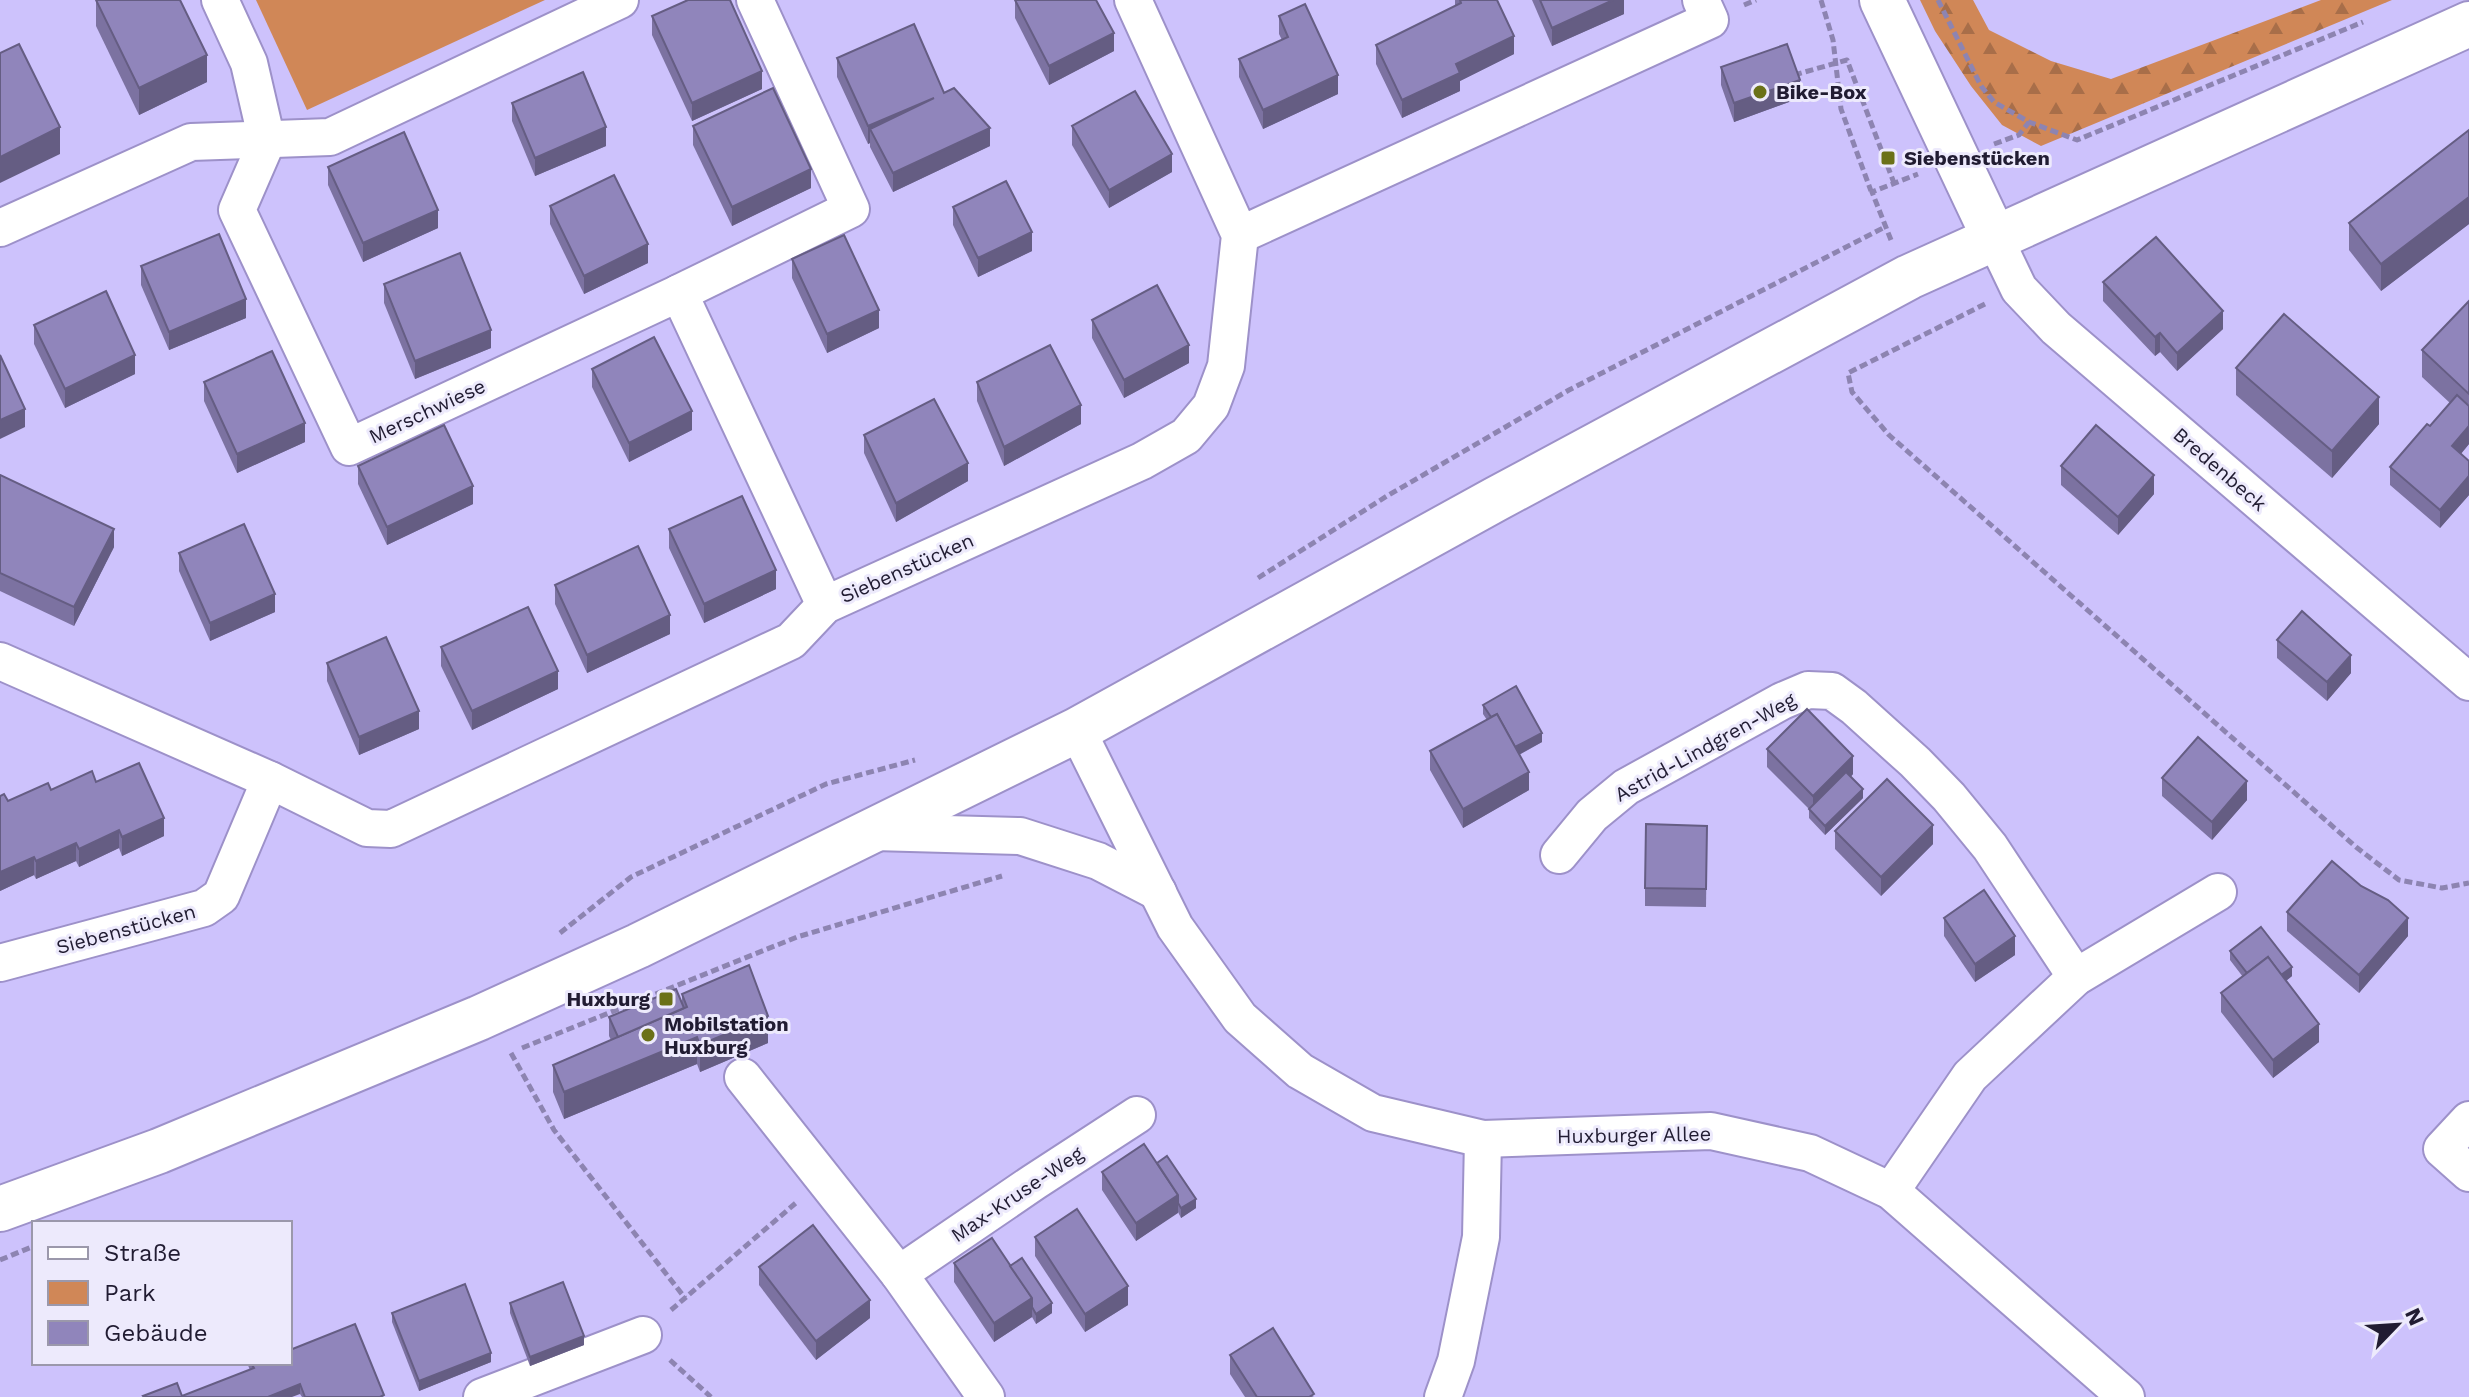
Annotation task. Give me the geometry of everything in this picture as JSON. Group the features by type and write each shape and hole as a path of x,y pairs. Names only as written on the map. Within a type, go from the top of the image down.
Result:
{"main road":[{"path":"1882,0 1994,237"},
{"path":"0,1209 159,1151 479,1018 638,946 1077,730 1867,299 1994,237 2469,24"}],"street":[{"path":"220,0 249,63 267,141"},
{"path":"0,228 191,142 330,137 620,0"},
{"name":"Merschwiese","path":"267,141 237,210 349,447 851,209 755,0"},
{"path":"1133,0 1240,235 1710,20 1701,0"},
{"name":"Siebenstücken","path":"0,661 270,780 367,828 391,829 791,641 825,605 1142,461 1186,436 1211,406 1226,366 1240,235"},
{"name":"Bredenbeck","path":"1994,237 2019,289 2056,328 2469,682"},
{"path":"679,293 825,605"},
{"name":"Astrid-Lindgren-Weg","path":"1559,855 1592,815 1626,787 1782,701 1808,690 1832,691 1915,762 1949,797 1990,847 2076,977"},
{"name":"Huxburger Allee","path":"1077,730 1175,927 1240,1018 1300,1071 1373,1113 1483,1139 1711,1131 1810,1153 1891,1191 2126,1397"},
{"name":"Siebenstücken","path":"0,963 204,908 221,896 270,780"},
{"path":"874,832 1020,836 1098,861 1158,892"},
{"path":"1891,1191 1970,1076 2076,977 2218,892"},
{"path":"743,1077 899,1274 986,1397"},
{"name":"Max-Kruse-Weg","path":"899,1274 1137,1115"},
{"path":"2469,1120 2442,1149 2469,1173"},
{"path":"1443,1397 1456,1361 1481,1237 1483,1139"},
{"path":"482,1397 643,1335"}],"path":[{"path":"1253,582 1387,496 1569,390 1885,227 1841,109 1833,40 1821,0"},
{"path":"1938,0 1981,86 1994,102 2029,122 2077,140 2370,19"},
{"path":"1790,76 1847,60 1894,183 1872,192"},
{"path":"2019,135 2029,122"},
{"path":"1967,312 1848,373 1852,392 1889,435 2356,847 2399,880 2442,888 2469,883"},
{"path":"557,935 631,877 826,784 922,758"},
{"path":"497,1059 797,937 1006,874"},
{"path":"511,1053 554,1130 685,1298"},
{"path":"711,1397 643,1335 824,1179"},
{"path":"0,1260 32,1247"}],"green space":[{"path":"256,0 545,0 307,110"},
{"path":"1920,0 1973,0 1989,30 2051,61 2111,79 2321,0 2392,0 2041,146 2002,125 1971,86 1935,31"}],"building":[{"path":"96,0 180,0 207,55 139,88"},
{"path":"688,0 730,0 762,71 692,103 652,16"},
{"path":"1015,0 1096,0 1114,33 1049,66"},
{"path":"1460,0 1497,0 1514,36 1456,64 1460,73 1402,100 1376,45 1461,3"},
{"path":"1540,0 1613,0 1552,28"},
{"path":"1305,4 1338,75 1263,110 1239,59 1288,37 1279,16"},
{"path":"914,24 944,93 954,88 990,128 893,173 870,129 934,98 868,126 837,58"},
{"path":"19,44 60,127 0,157 0,53"},
{"path":"1787,44 1800,80 1734,103 1721,67"},
{"path":"583,72 606,127 535,158 512,103"},
{"path":"773,88 811,169 732,207 693,126"},
{"path":"1135,91 1172,154 1109,190 1072,126"},
{"path":"2469,130 2469,197 2381,264 2349,223"},
{"path":"404,132 438,210 363,243 328,167"},
{"path":"614,175 648,244 584,276 550,206"},
{"path":"1006,181 1032,232 978,258 953,207"},
{"path":"219,234 246,299 169,332 141,266"},
{"path":"844,235 879,310 827,334 792,259"},
{"path":"2156,237 2223,311 2177,353 2160,333 2155,337 2103,282"},
{"path":"460,253 491,330 415,361 384,284"},
{"path":"1157,285 1189,345 1124,380 1092,320"},
{"path":"106,291 135,355 65,389 34,325"},
{"path":"2469,301 2469,394 2422,350"},
{"path":"2284,314 2379,397 2332,451 2236,368"},
{"path":"654,337 692,411 629,443 592,369"},
{"path":"1050,345 1081,405 1004,447 977,382"},
{"path":"272,351 305,423 237,454 204,382"},
{"path":"0,355 25,409 0,420"},
{"path":"2457,395 2469,406 2469,426 2452,446 2469,461 2469,476 2440,510 2390,467"},
{"path":"934,399 968,463 896,503 864,435"},
{"path":"444,425 473,486 387,527 358,466"},
{"path":"2096,425 2154,475 2118,517 2061,466"},
{"path":"0,475 114,529 74,607 0,573"},
{"path":"742,496 776,570 704,604 669,529"},
{"path":"244,524 275,594 210,623 179,553"},
{"path":"638,546 670,615 587,655 555,585"},
{"path":"528,607 558,671 472,711 441,647"},
{"path":"2302,611 2351,655 2327,682 2277,640"},
{"path":"386,637 419,711 359,737 327,663"},
{"path":"1516,686 1542,733 1515,747 1497,714 1491,717 1483,705"},
{"path":"1807,709 1853,756 1813,796 1767,749"},
{"path":"1497,714 1529,772 1463,809 1430,751"},
{"path":"2198,737 2247,781 2212,822 2162,778"},
{"path":"139,763 164,818 122,837 119,830 79,849 76,843 36,861 34,857 0,872 0,796 4,794 8,801 48,783 51,790 92,771 96,782"},
{"path":"1846,772 1863,789 1825,826 1809,809"},
{"path":"1887,779 1933,825 1881,877 1835,831"},
{"path":"1646,824 1707,826 1706,889 1645,888"},
{"path":"2332,861 2361,886 2388,900 2408,918 2359,975 2287,912"},
{"path":"1984,890 2015,936 1975,964 1944,918"},
{"path":"2261,927 2292,967 2281,975 2268,957 2247,973 2230,951"},
{"path":"2268,957 2319,1024 2273,1060 2221,993"},
{"path":"749,965 768,1016 700,1045 697,1037 564,1092 553,1065 687,1007 682,994"},
{"path":"676,989 684,1008 618,1037 609,1017"},
{"path":"1144,1144 1178,1195 1136,1223 1102,1172"},
{"path":"1167,1156 1196,1199 1181,1208 1178,1195 1157,1163"},
{"path":"1077,1209 1128,1286 1085,1314 1035,1237"},
{"path":"813,1225 870,1300 816,1341 759,1267"},
{"path":"992,1238 1032,1298 994,1323 954,1263"},
{"path":"1022,1258 1052,1303 1036,1314 1032,1298 1010,1266"},
{"path":"563,1282 584,1336 530,1357 510,1303"},
{"path":"465,1284 491,1353 419,1381 392,1313"},
{"path":"355,1324 384,1395 305,1397 300,1384 268,1397 143,1396 177,1383 182,1396 254,1368 252,1365 292,1365 292,1349"},
{"path":"1273,1328 1314,1394 1309,1397 1257,1397 1230,1355"}],"place":[{"name":"Bike-Box","path":"1760,92"},
{"name":"Siebenstücken","path":"1888,158"},
{"name":"Huxburg","path":"666,999"},
{"name":"Mobilstation Huxburg","path":"648,1035"}]}
